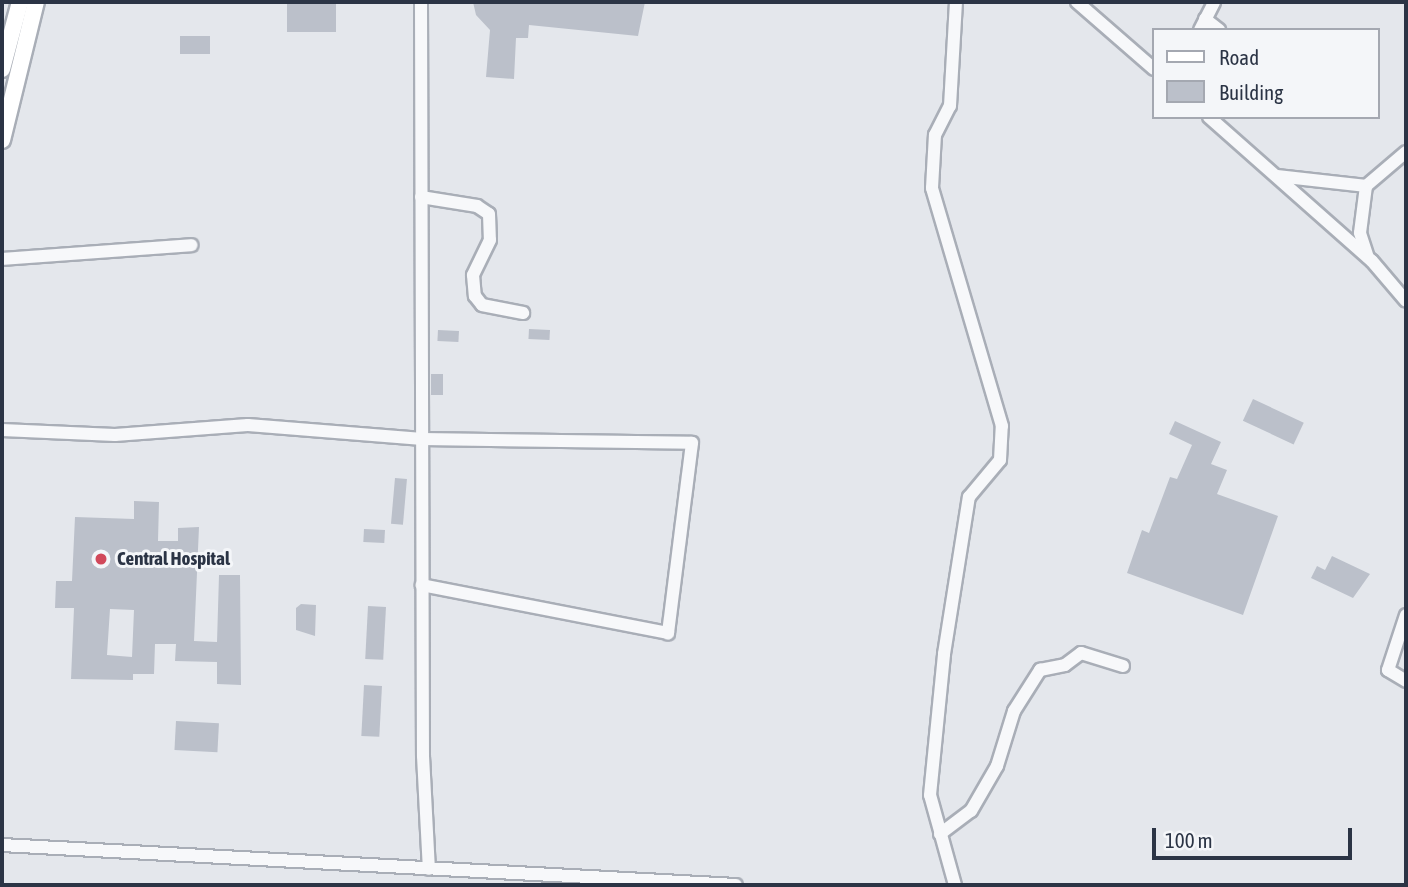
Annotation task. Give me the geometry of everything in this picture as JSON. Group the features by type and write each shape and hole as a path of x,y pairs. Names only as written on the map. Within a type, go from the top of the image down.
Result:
{"street":[{"path":"2,69 20,2"},
{"path":"2,140 36,2"},
{"path":"421,2 422,756 429,869"},
{"path":"955,885 930,795 944,654 969,497 1000,460 1002,426 932,188 935,135 950,106 956,2"},
{"path":"1077,2 1152,67"},
{"path":"1203,24 1214,2"},
{"path":"1211,119 1368,258 1406,301"},
{"path":"1368,258 1360,233 1366,186 1406,152"},
{"path":"1275,176 1366,186"},
{"path":"421,197 477,205 489,214 490,240 473,275 475,296 482,305 523,313"},
{"path":"2,259 191,245"},
{"path":"2,430 115,435 248,425 422,439 692,443 668,633 422,585"},
{"path":"1406,615 1388,670 1406,681"},
{"path":"940,834 971,811 998,765 1014,711 1040,670 1065,665 1081,653 1123,666"},
{"path":"2,845 736,885"}],"building":[{"path":"287,2 336,2 336,32 287,32"},
{"path":"473,2 645,2 638,36 529,25 528,38 516,38 514,79 486,77 490,30 476,15"},
{"path":"180,36 210,36 210,54 180,54"},
{"path":"529,329 550,330 549,340 528,339"},
{"path":"438,330 459,331 458,342 437,341"},
{"path":"431,374 443,374 443,395 431,395"},
{"path":"1253,399 1304,423 1294,444 1243,421"},
{"path":"1175,421 1221,442 1211,464 1227,470 1217,494 1278,516 1243,615 1127,573 1142,530 1149,533 1170,477 1177,479 1192,445 1169,434"},
{"path":"395,478 407,479 403,525 391,524"},
{"path":"134,501 159,502 158,541 178,541 178,528 199,527 194,641 217,642 219,575 240,575 241,685 217,684 217,662 175,661 176,644 155,644 154,674 133,674 133,680 71,679 74,608 55,608 56,581 72,581 75,517 134,519","holes":["110,609 134,610 132,657 107,655"]},
{"path":"364,529 385,530 384,543 363,542"},
{"path":"1332,556 1370,574 1353,598 1311,578 1317,566 1325,570"},
{"path":"301,604 316,605 315,636 296,630 296,608"},
{"path":"368,606 386,607 383,660 365,659"},
{"path":"364,685 382,686 379,737 361,736"},
{"path":"176,721 219,723 217,752 174,750"}],"place":[{"name":"Central Hospital","path":"101,559"}]}
